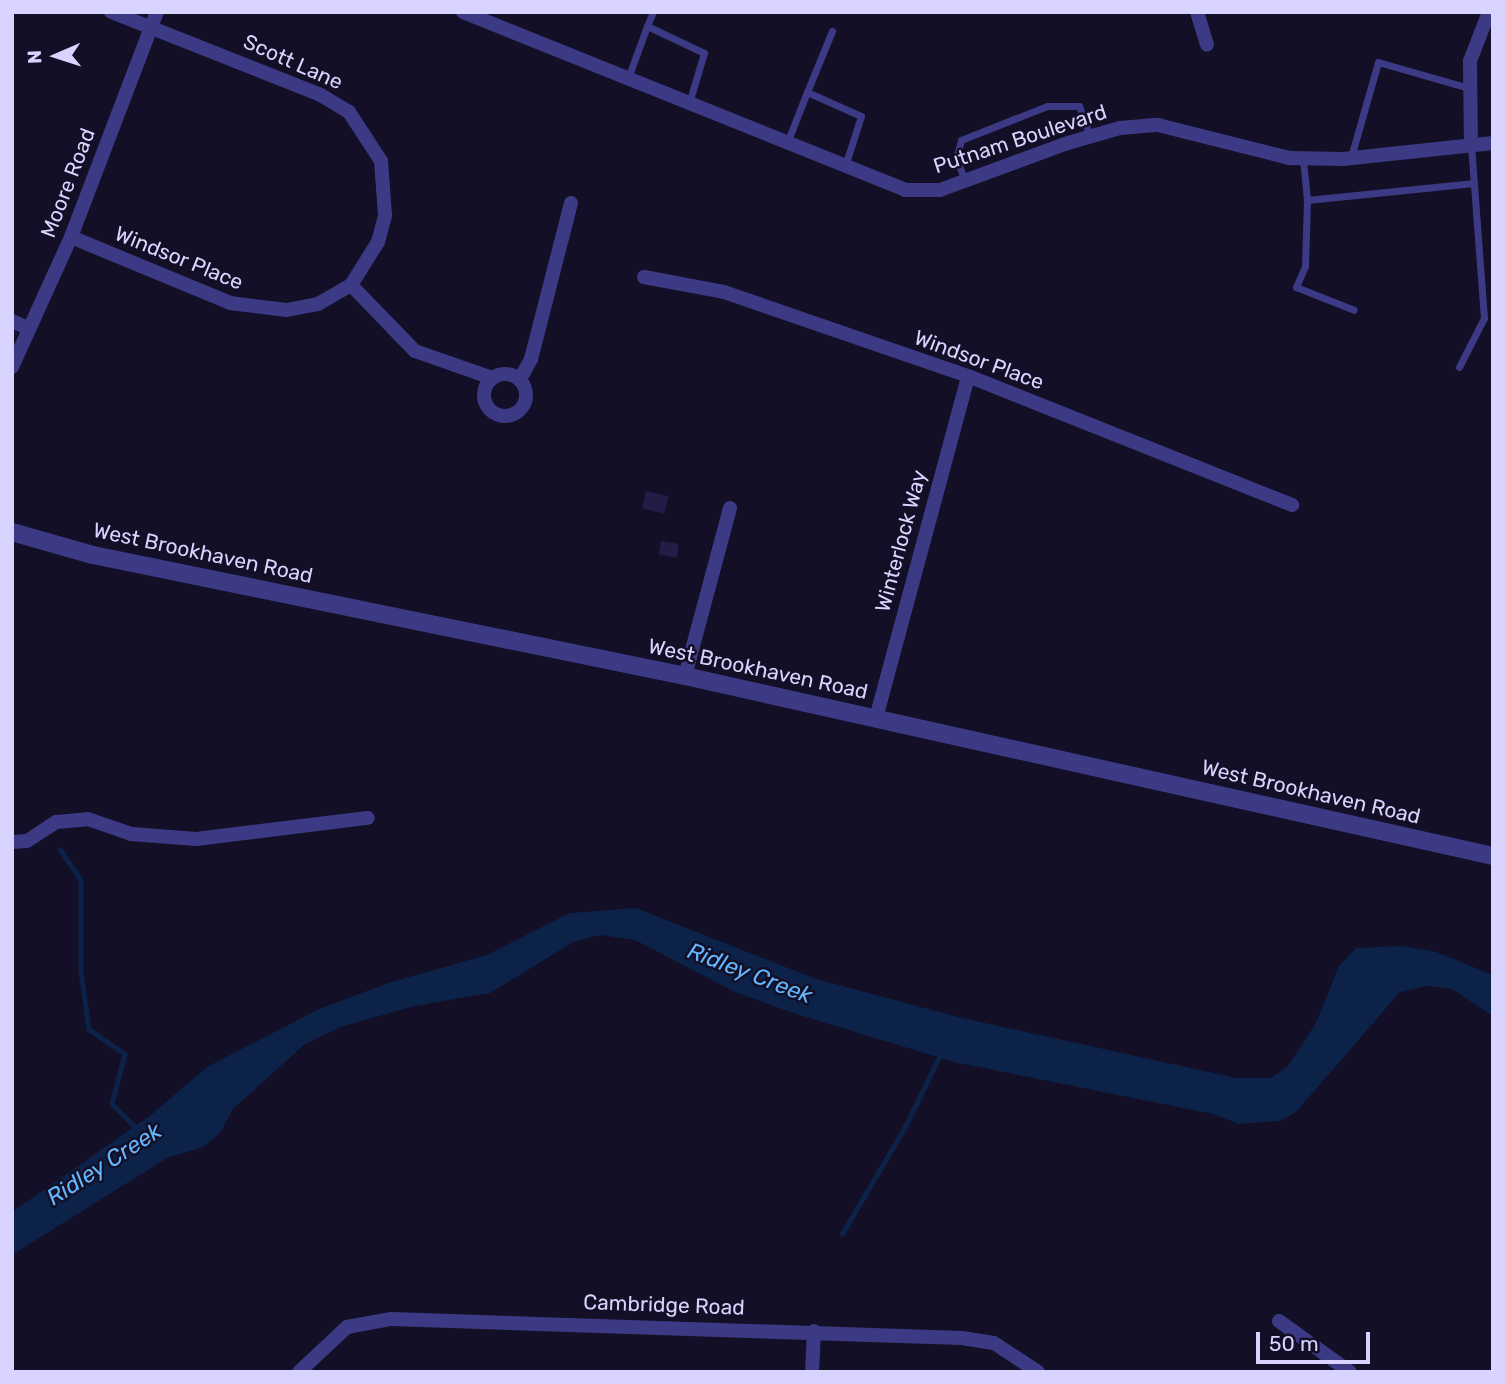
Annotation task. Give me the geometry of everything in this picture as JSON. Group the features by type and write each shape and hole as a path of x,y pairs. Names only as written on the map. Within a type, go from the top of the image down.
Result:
{"street":[{"name":"Scott Lane","path":"111,12 154,19 321,95 359,122 381,161 386,201 378,242 351,285"},
{"name":"Putnam Boulevard","path":"463,12 490,17 628,78 905,190 940,190 1090,137 1158,125 1245,149 1303,159 1351,158 1493,143"},
{"path":"1197,12 1207,44"},
{"path":"1471,146 1470,61 1489,12"},
{"name":"Moore Road","path":"12,367 71,237 154,19"},
{"path":"520,379 531,359 571,203"},
{"name":"Windsor Place","path":"71,237 255,310 307,307 351,285"},
{"name":"Windsor Place","path":"644,277 724,292 968,376 1292,505"},
{"path":"351,285 415,351 492,378 506,373 520,379 526,388 525,403 518,412 504,416 492,412 484,399 492,378"},
{"path":"12,321 28,328"},
{"name":"Winterlock Way","path":"876,718 968,376"},
{"path":"685,676 730,508"},
{"name":"West Brookhaven Road","path":"12,531 93,555 685,676 1493,856"},
{"path":"12,842 27,841 56,822 88,819 131,834 196,839 368,818"},
{"name":"Cambridge Road","path":"299,1372 341,1331 374,1319 814,1331 978,1339 1008,1349 1038,1372"},
{"path":"1279,1321 1350,1372"},
{"path":"812,1372 814,1331"}],"lane":[{"path":"628,78 653,12"},
{"path":"648,26 704,53 689,103"},
{"path":"786,143 832,31"},
{"path":"1351,158 1378,62 1469,88"},
{"path":"807,92 861,116 844,166"},
{"path":"965,181 956,158 961,140 1047,106 1079,106 1090,137"},
{"path":"1459,367 1484,318 1471,146"},
{"path":"1303,159 1307,200 1306,266 1296,287 1354,310"},
{"path":"1307,200 1474,184"},
{"path":"1484,318 1493,321"}],"water":[{"name":"Ridley Creek","path":"636,908 816,979 958,1017 1236,1078 1271,1078 1288,1066 1316,1023 1339,966 1356,948 1401,946 1436,952 1493,975 1493,1016 1452,989 1427,986 1400,992 1296,1112 1280,1121 1239,1124 1213,1114 954,1062 793,1013 735,992 635,940 601,935 575,941 490,993 415,1006 343,1026 305,1044 233,1109 220,1133 203,1147 167,1158 12,1255 12,1212 151,1115 207,1067 317,1010 388,983 487,955 570,913"}],"building":[{"path":"646,491 668,496 664,514 642,509"},
{"path":"661,541 679,544 677,558 659,555"}],"waterway":[{"name":"Ridley Creek","path":"60,849 81,880 81,971 89,1029 125,1054 112,1104 137,1128"},
{"path":"842,1234 906,1125 941,1053"}]}
